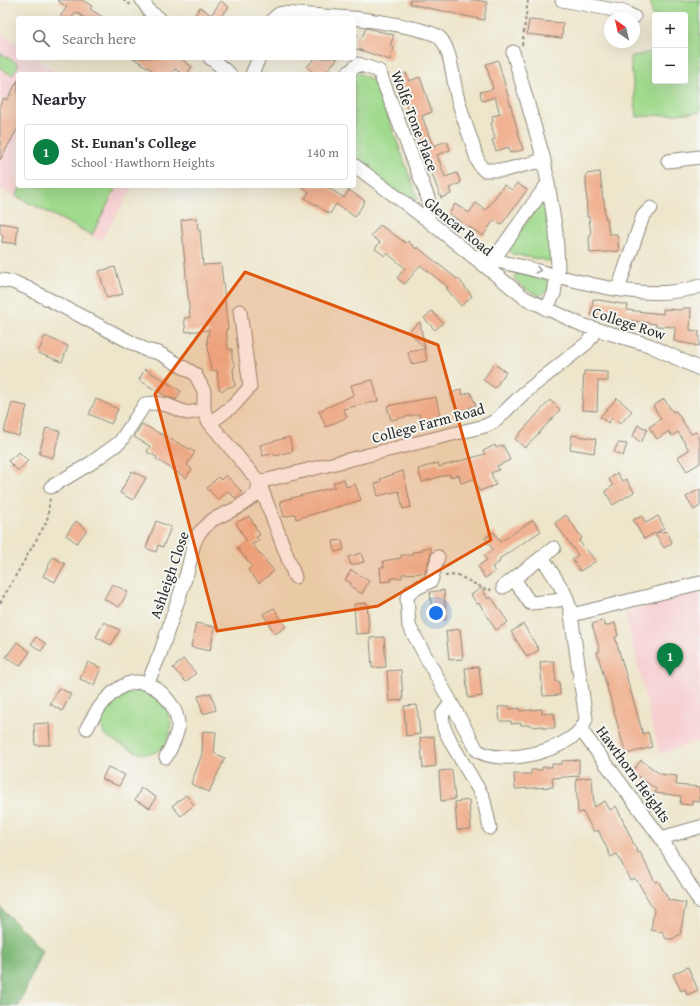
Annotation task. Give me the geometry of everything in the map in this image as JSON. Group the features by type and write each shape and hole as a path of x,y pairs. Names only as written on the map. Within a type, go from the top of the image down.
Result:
{"street":[{"path":"142,0 150,12 156,16"},
{"path":"562,0 624,12"},
{"path":"278,16 284,13 324,16"},
{"path":"356,18 423,31 435,34 440,38 447,50 457,97 469,134 480,166 484,170 505,170 544,160"},
{"path":"513,52 544,160 557,244 558,275 554,294 546,309"},
{"path":"212,60 228,72"},
{"path":"253,72 257,60"},
{"name":"Wolfe Tone Place","path":"349,72 358,64 379,71 428,198 430,212 426,219"},
{"path":"668,161 700,157"},
{"name":"Glencar Road","path":"356,166 426,219 503,282 525,298 546,309"},
{"path":"497,254 548,183"},
{"path":"618,289 643,216 651,208"},
{"path":"472,256 497,254 510,264 618,289 670,292 700,286"},
{"path":"503,282 510,264"},
{"path":"0,280 13,282 27,288 146,350 159,353 189,369 195,374 204,391 204,410 210,423 259,482 295,577"},
{"name":"College Row","path":"546,309 594,329 649,345 700,369"},
{"path":"210,423 234,405 250,387 240,311"},
{"name":"College Farm Road","path":"259,482 485,426 495,422 524,393 588,343 594,329"},
{"path":"51,487 91,463 120,442 145,404 155,403 167,405 187,413 204,410"},
{"name":"Ashleigh Close","path":"148,682 160,654 187,573 194,543 199,533 212,520 237,508 257,494 259,482"},
{"path":"503,587 554,548"},
{"path":"431,581 438,557"},
{"name":"Hawthorn Heights","path":"431,581 411,591 407,598 409,626 476,750 491,757 505,758 556,747 568,741 581,730 586,719 586,711 572,615 567,598 542,557"},
{"path":"514,579 530,604 554,602 567,598"},
{"path":"572,615 700,583"},
{"path":"88,728 101,704 115,692 129,683 140,681 148,682 163,693 170,702 178,719 178,728 166,757"},
{"path":"450,704 442,714 444,728 483,797 490,828"},
{"name":"Hawthorn Heights","path":"581,730 661,838 700,902"},
{"name":"Hawthorn Heights","path":"661,838 700,828"}],"path":[{"path":"513,52 515,44 522,46 528,0"},
{"path":"0,604 48,521 51,487"},
{"path":"431,581 437,577 456,575 489,591 496,585 503,587"}],"highlighted area":[{"path":"245,272 438,345 491,540 378,606 217,631 155,394"}],"shaded area":[{"path":"0,32 16,44 16,60 39,60 55,72 16,72 16,188 133,188 101,241 0,189"},
{"path":"700,592 700,741 659,754 625,612"}],"green space":[{"path":"650,0 700,0 700,112 637,117 630,57 652,52 652,84 688,84 688,12 652,12 652,14"},
{"path":"0,53 19,64 12,75 0,68"},
{"path":"356,72 369,78 378,90 418,199 408,201 356,160"},
{"path":"20,188 116,188 92,235 16,196"},
{"path":"541,202 545,209 554,258 549,261 512,254 508,248"},
{"path":"517,272 549,280 548,289 541,295 530,291 514,278"},
{"path":"140,691 155,698 165,707 170,719 170,730 167,741 161,749 151,753 140,753 104,735 101,722 102,713 114,701 128,693"},
{"path":"0,907 42,950 19,1006 0,1006"}],"building":[{"path":"57,0 82,0 92,6 90,9 101,16 82,16 76,12 73,16 60,16 67,7"},
{"path":"410,0 476,0 487,2 484,20 410,4"},
{"path":"221,1 229,7 222,16 194,16 200,7 211,15"},
{"path":"529,20 563,23 562,38 527,34"},
{"path":"366,28 394,35 390,46 394,48 390,60 356,49 356,36 362,37"},
{"path":"136,60 183,60 192,67 188,72 179,72 175,69 173,72 151,72 152,70"},
{"path":"313,60 336,60 326,72 313,72 307,67"},
{"path":"498,60 523,150 510,153 509,147 496,151 492,140 495,139 491,123 493,122 492,116 500,114 495,97 482,101 480,92 493,89 486,64"},
{"path":"406,73 409,81 420,77 432,112 422,116 433,146 447,141 450,150 437,155 445,177 457,173 461,183 449,188 451,194 441,198 396,77"},
{"path":"16,84 16,132 0,160 0,105 4,98 7,100"},
{"path":"600,172 605,218 607,218 609,234 617,234 619,251 590,253 589,236 591,236 589,217 587,217 586,174"},
{"path":"517,183 527,190 501,225 494,220 483,236 449,214 455,204 469,213 476,203 486,210 504,185 512,190"},
{"path":"304,188 329,188 344,198 349,190 365,201 355,217 336,204 330,214 305,198 309,192"},
{"path":"197,218 198,230 200,230 203,265 221,264 228,329 226,329 228,349 232,349 232,359 235,365 233,370 235,386 229,387 223,391 219,389 217,370 211,371 207,340 209,330 186,332 184,318 190,318 181,220"},
{"path":"0,223 18,226 16,244 2,242 3,236 0,234"},
{"path":"380,225 406,243 408,241 416,249 417,247 457,279 458,278 472,296 461,306 446,288 448,287 420,265 405,284 397,278 405,268 387,253 385,256 375,249 380,242 371,236"},
{"path":"115,267 123,294 107,298 99,271"},
{"path":"593,299 628,305 627,310 663,314 663,309 682,310 682,308 691,308 690,330 699,331 699,346 674,341 675,327 656,326 656,324 591,315"},
{"path":"432,311 443,323 435,330 424,318"},
{"path":"420,322 425,349 409,331"},
{"path":"45,336 68,346 62,362 38,353"},
{"path":"425,349 427,361 411,364 408,352"},
{"path":"494,364 506,372 495,388 483,380"},
{"path":"145,369 181,391 176,400 167,397 139,380"},
{"path":"584,371 608,372 608,381 598,381 597,411 582,410"},
{"path":"373,380 378,401 343,409 347,417 326,427 319,411 354,395 351,385"},
{"path":"461,389 463,395 470,392 476,405 458,413 450,394"},
{"path":"436,397 440,416 421,421 419,414 391,420 387,406"},
{"path":"617,398 632,411 620,424 613,417 608,423 600,417"},
{"path":"96,399 118,409 111,424 89,414"},
{"path":"664,399 673,412 676,411 691,434 696,432 700,439 700,463 687,471 678,457 689,450 678,432 672,436 669,431 657,439 649,427 661,419 653,406"},
{"path":"550,400 560,410 525,448 515,439"},
{"path":"12,403 27,406 19,436 4,432"},
{"path":"142,424 195,452 187,465 192,469 186,478 156,459 157,457 147,452 150,446 134,437"},
{"path":"638,425 647,429 641,443 633,436"},
{"path":"46,428 60,431 53,458 39,454"},
{"path":"572,435 596,439 594,453 570,449"},
{"path":"289,437 293,451 275,456 274,453 263,456 260,445"},
{"path":"618,443 627,444 623,456 614,452"},
{"path":"495,445 496,448 503,445 510,460 497,466 499,470 491,473 496,485 479,491 474,479 461,483 459,475 450,477 449,474 422,482 418,469 438,463 439,467 485,454 483,451"},
{"path":"19,452 28,461 18,471 8,461"},
{"path":"132,471 146,478 133,500 120,493"},
{"path":"403,471 411,507 403,509 399,491 378,496 375,484 381,482 380,479"},
{"path":"617,473 622,481 626,479 634,492 613,505 605,491 613,486 609,479"},
{"path":"226,475 242,492 235,498 228,491 218,500 207,488 218,477 221,480"},
{"path":"344,479 346,487 355,484 361,500 296,519 295,514 284,517 280,501 335,487 333,483"},
{"path":"700,489 700,506 694,510 686,497"},
{"path":"566,515 582,538 579,541 596,561 580,571 572,559 578,555 555,523"},
{"path":"249,516 260,535 256,537 259,541 252,544 274,571 259,583 248,570 252,566 237,548 247,542 236,523"},
{"path":"642,516 646,523 658,516 664,528 656,533 667,531 672,543 664,548 655,533 644,539 633,520"},
{"path":"533,520 541,531 499,559 500,562 492,567 495,572 485,578 478,566 487,560 484,556 493,550 485,538 494,532 500,542"},
{"path":"76,521 87,530 77,543 66,535"},
{"path":"156,521 171,527 163,547 158,545 156,552 146,548"},
{"path":"342,540 344,550 335,552 333,541"},
{"path":"422,548 431,548 425,573 402,574 402,578 391,578 391,581 381,582 380,567 384,567 383,561 401,558 401,555 412,555 412,552 422,551"},
{"path":"361,553 364,562 351,565 348,557"},
{"path":"53,557 65,564 55,582 43,576"},
{"path":"351,570 369,581 362,594 350,586 351,583 345,580"},
{"path":"112,584 128,592 119,607 104,599"},
{"path":"481,588 488,599 491,597 508,622 496,630 479,603 477,604 471,595"},
{"path":"444,590 446,620 433,621 430,592"},
{"path":"367,603 369,633 356,634 354,604"},
{"path":"274,608 286,627 275,634 263,614"},
{"path":"604,620 605,626 615,623 618,636 615,637 643,734 648,732 652,747 626,754 597,652 600,651 592,624"},
{"path":"104,622 120,630 111,645 96,637"},
{"path":"196,623 215,627 210,651 191,647"},
{"path":"523,624 539,650 527,657 511,632"},
{"path":"460,629 463,659 449,660 446,631"},
{"path":"36,637 46,644 41,651 31,644"},
{"path":"384,637 386,667 372,668 370,638"},
{"path":"17,642 30,652 20,666 6,657"},
{"path":"183,659 196,673 186,682 173,668"},
{"path":"554,661 556,682 559,681 560,695 543,696 540,662"},
{"path":"88,662 101,668 94,685 80,679"},
{"path":"479,667 482,696 468,698 465,668"},
{"path":"401,670 403,700 389,701 387,671"},
{"path":"59,688 71,694 62,711 50,704"},
{"path":"211,693 216,710 203,714 198,696"},
{"path":"417,705 420,734 406,736 404,706"},
{"path":"510,706 510,709 520,708 520,711 542,709 542,714 554,713 555,728 544,728 543,726 533,727 532,725 521,725 521,723 511,724 511,721 500,721 498,707"},
{"path":"49,723 50,745 35,745 34,724"},
{"path":"203,731 216,732 214,753 225,758 209,792 191,784 202,754"},
{"path":"434,736 436,766 423,768 420,738"},
{"path":"579,760 579,776 552,778 553,787 515,789 514,774 531,774 531,770 542,770 542,767 552,767 552,764 562,764 562,761"},
{"path":"641,760 660,774 677,776 676,785 700,787 700,802 692,801 692,805 680,804 681,796 655,793 656,789 632,772"},
{"path":"108,767 125,775 119,786 102,779"},
{"path":"452,770 455,799 441,801 439,771"},
{"path":"592,777 594,807 605,801 610,810 616,806 638,853 640,852 655,882 658,881 669,900 686,903 680,935 673,939 666,939 663,932 651,930 654,910 638,882 634,878 630,880 617,854 611,857 598,830 594,832 583,812 578,813 576,779"},
{"path":"141,788 156,797 150,808 135,800"},
{"path":"186,795 194,805 181,816 172,806"},
{"path":"469,800 471,829 457,830 455,802"},
{"path":"688,967 698,990 687,995 685,989 681,991 673,974"}],"place":[{"name":"St. Eunan's College","path":"670,676"}]}
